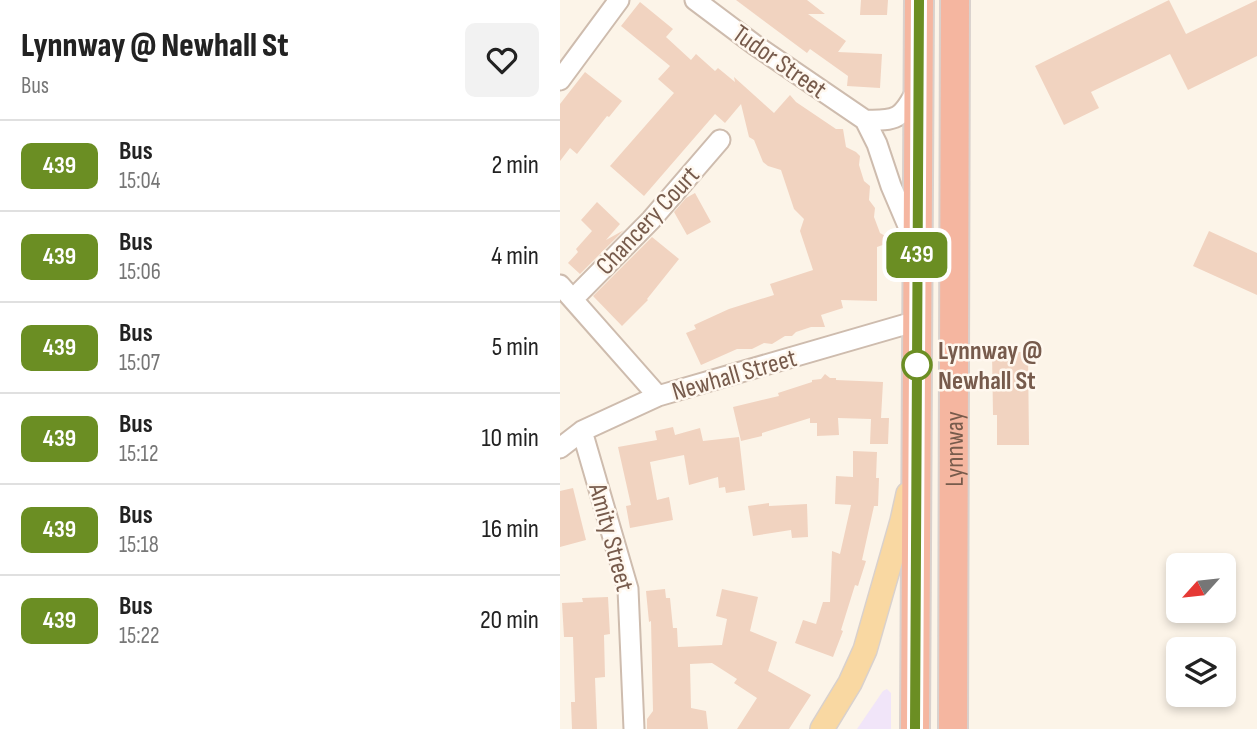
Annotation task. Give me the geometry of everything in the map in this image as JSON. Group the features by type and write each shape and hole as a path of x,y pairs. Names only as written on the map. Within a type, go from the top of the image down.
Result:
{"highway":[{"name":"Lynnway","path":"915,729 919,0"},
{"name":"Lynnway","path":"953,729 955,0"}],"main road":[{"path":"822,729 861,661 906,505 916,445"}],"street":[{"path":"560,80 620,0"},
{"name":"Tudor Street","path":"695,0 866,121"},
{"path":"918,248 866,121 891,120 900,115 908,107 919,86"},
{"name":"Chancery Court","path":"566,292 657,214 720,140"},
{"path":"566,292 658,396"},
{"name":"Newhall Street","path":"560,448 582,431 658,396 917,321"},
{"name":"Amity Street","path":"582,431 628,589 634,729"}],"shaded area":[{"path":"887,689 891,693 891,729 857,729 883,691"}],"building":[{"path":"736,0 807,0 825,14 808,14 846,41 838,52 882,54 880,88 847,86 848,76 810,49 807,53"},
{"path":"861,0 888,0 887,15 860,15"},
{"path":"1169,0 1186,34 1257,0 1257,56 1188,90 1170,54 1091,92 1099,108 1064,125 1035,66"},
{"path":"640,2 673,29 666,37 691,60 696,54 715,71 718,68 735,82 734,77 774,113 790,95 836,129 843,129 846,147 860,156 859,165 864,181 870,186 869,200 875,208 874,217 880,233 894,241 877,247 877,301 841,300 843,308 821,315 825,327 811,327 792,336 785,336 772,344 764,343 752,349 737,349 701,365 686,333 696,329 694,325 729,309 774,295 770,284 813,270 800,231 804,219 794,209 781,170 763,162 754,140 749,137 741,104 725,123 715,114 644,196 610,166 674,93 658,79 670,66 621,26"},
{"path":"585,72 622,101 577,154 570,148 560,161 560,104"},
{"path":"695,193 711,222 687,235 674,212 686,198"},
{"path":"597,202 620,224 606,240 624,230 580,274 568,263 592,231 581,220"},
{"path":"1209,231 1257,253 1257,295 1193,266"},
{"path":"652,237 679,259 648,300 622,326 593,296"},
{"path":"992,352 1028,352 1029,445 997,445 997,415 993,415"},
{"path":"825,374 836,380 883,382 881,418 889,418 888,444 870,444 871,419 838,418 839,435 817,436 817,423 810,423 810,418 741,441 733,407 779,396 778,393 821,379"},
{"path":"673,427 675,435 700,428 703,441 739,437 745,490 726,493 725,487 719,488 718,477 689,485 684,455 650,462 657,500 669,497 673,520 630,528 626,506 631,505 618,447 657,440 655,431"},
{"path":"853,451 877,452 878,506 874,506 862,560 866,561 858,586 855,585 833,657 795,643 803,620 816,624 823,602 830,602 832,551 840,554 851,505 835,504 836,476 853,477"},
{"path":"573,488 586,540 560,547 560,491"},
{"path":"769,503 769,506 807,504 808,537 792,538 791,530 753,536 748,506"},
{"path":"665,589 666,598 670,598 673,628 677,628 678,647 722,645 727,619 716,616 722,589 758,597 750,631 777,642 768,671 811,695 789,729 737,729 757,698 734,683 737,679 712,663 690,664 691,708 706,711 708,729 647,729 647,719 653,711 651,621 649,622 646,591"},
{"path":"608,597 610,634 604,635 605,677 595,678 597,729 572,729 571,702 575,702 573,637 564,637 562,603 583,602 582,598"}],"bus line":[{"name":"439","path":"915,729 919,0"}],"place":[{"name":"Lynnway @ Newhall St","path":"917,365"}]}
